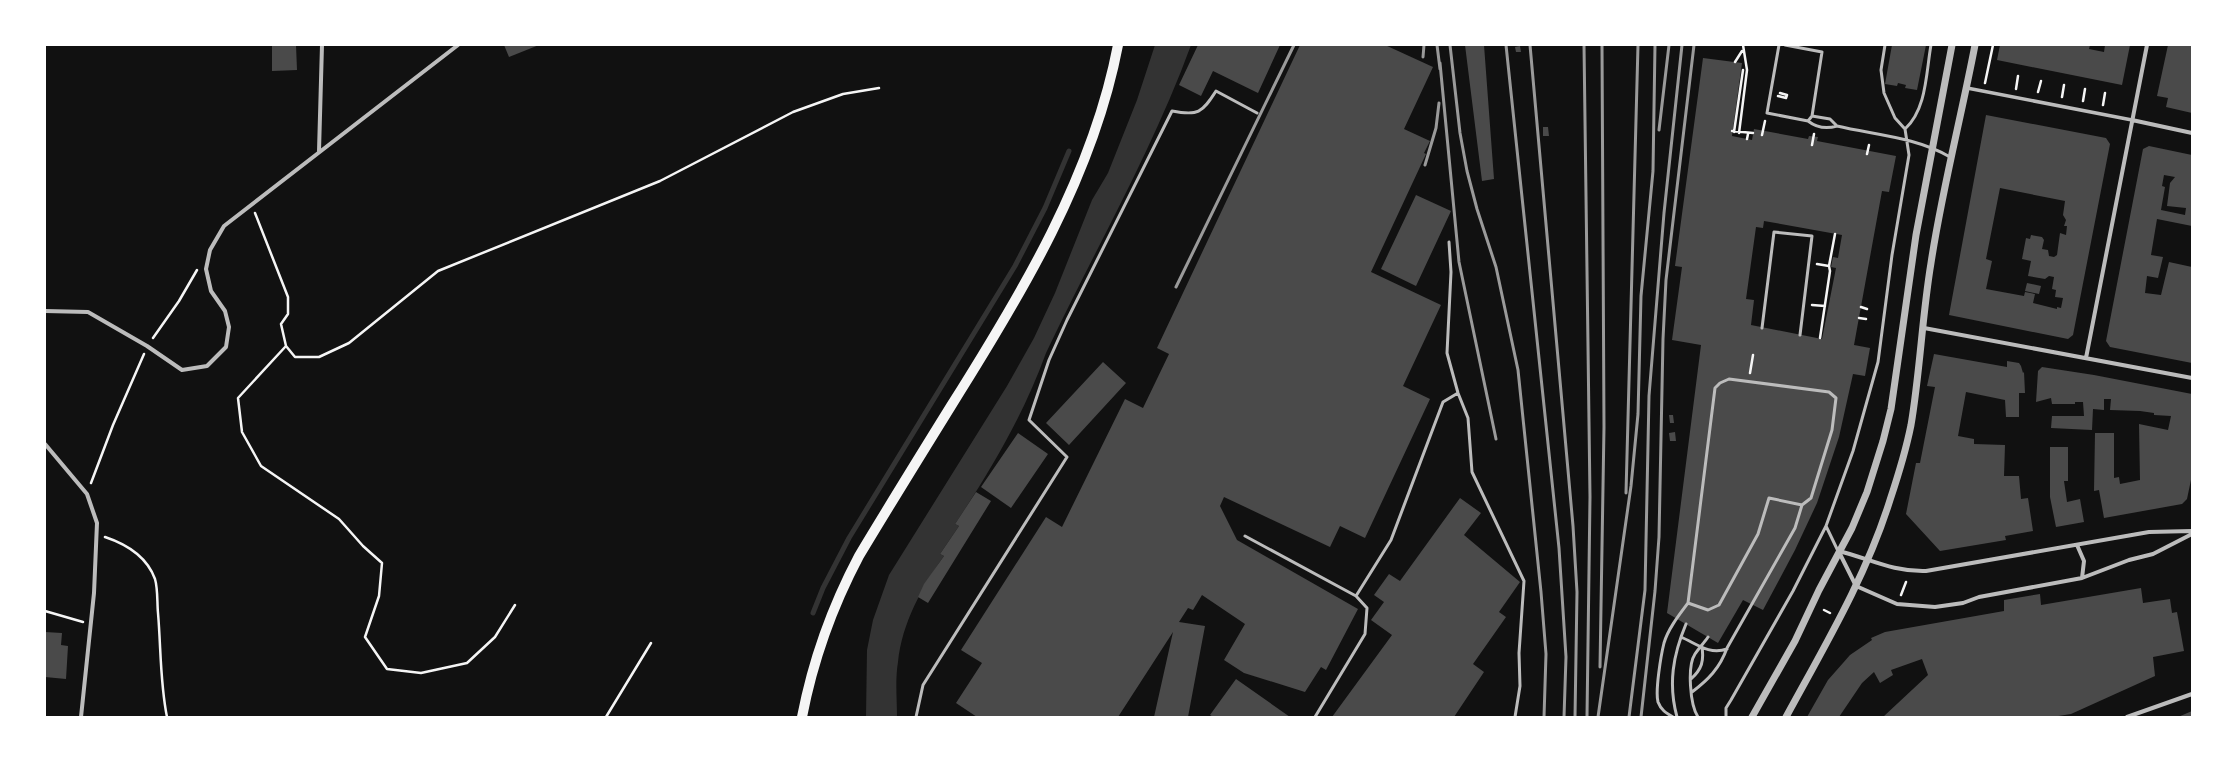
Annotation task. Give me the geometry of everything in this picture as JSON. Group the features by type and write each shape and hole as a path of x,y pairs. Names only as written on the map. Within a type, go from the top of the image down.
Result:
{"main road":[{"path":"802,717 824,636 855,562 1015,303 1054,227 1091,138 1106,96 1118,45"}],"street":[{"path":"319,151 322,45"},
{"path":"45,311 88,312 147,346 182,370 207,366 226,347 229,327 225,311 211,291 207,265 210,250 224,226 319,151 458,45"},
{"path":"1754,716 1795,641 1839,551 1852,528 1864,499 1884,441 1891,409 1916,235 1934,148 1952,45"},
{"path":"1786,717 1856,586 1890,502 1904,454 1910,426 1924,328 1930,269 1950,157 1960,128 1975,45"},
{"path":"2086,358 2147,45"},
{"path":"1967,88 2192,133"},
{"path":"1924,328 2192,378"},
{"path":"45,444 87,494 97,523 91,624 81,717"},
{"path":"1839,551 1868,558 1897,570 1926,571 2149,532 2192,533"},
{"path":"1839,551 1856,586 1897,604 1935,607 1963,603 1979,597 2082,578 2129,560 2154,554 2192,533"},
{"path":"2076,545 2084,561 2082,578"},
{"path":"2127,717 2192,694"}],"lane":[{"path":"1779,45 1767,113 1808,121 1813,125 1828,129 1837,126 1908,140 1934,148 1950,157"},
{"path":"1786,45 1822,52 1812,116 1808,121"},
{"path":"1726,717 1726,708 1730,700 1793,591 1826,526 1853,451 1878,362 1892,255 1909,155 1908,140 1905,129 1892,114 1884,93 1881,70 1885,45"},
{"path":"1905,129 1913,122 1919,110 1931,45"},
{"path":"916,717 923,685 1067,457 1029,420 1049,360 1066,320 1172,110 1191,115 1206,107 1216,91 1257,114"},
{"path":"1812,116 1830,119 1837,126"},
{"path":"1762,328 1774,232 1812,236 1800,335"},
{"path":"1449,242 1451,272 1447,353 1458,393 1468,418 1472,472 1524,581 1519,653 1520,686 1515,717"},
{"path":"1673,717 1664,712 1658,701 1664,643 1677,618 1688,603 1716,388 1720,383 1729,379 1829,392 1836,398 1832,430 1811,498 1802,505 1795,528 1727,648 1723,660 1708,680 1692,692"},
{"path":"1356,596 1391,540 1443,402 1458,393"},
{"path":"1688,603 1708,610 1719,605 1758,534 1769,498 1802,505"},
{"path":"1826,526 1839,551"},
{"path":"1245,536 1356,596 1367,608 1365,634 1315,717"},
{"path":"1678,717 1672,699 1671,682 1681,637 1686,624"},
{"path":"1681,637 1711,652 1716,652 1727,648"},
{"path":"1698,717 1694,710 1690,669 1694,654 1702,647 1708,637"},
{"path":"1691,679 1700,670 1704,657 1702,647"}],"path":[{"path":"1738,133 1741,118 1744,70 1742,51 1743,45"},
{"path":"1983,91 1992,45"},
{"path":"1735,62 1742,51"},
{"path":"1744,70 1733,132 1748,134 1753,133"},
{"path":"251,205 288,297 288,314 281,324 286,346 295,357 319,357 349,343 438,271 660,181 793,112 843,94 879,88"},
{"path":"1762,135 1765,123"},
{"path":"1812,145 1814,133"},
{"path":"1747,139 1748,134"},
{"path":"1867,154 1869,145"},
{"path":"1820,338 1828,301 1829,266 1833,253 1835,234"},
{"path":"87,494 113,425 147,346 179,301 200,263 207,265"},
{"path":"1861,307 1867,308"},
{"path":"1859,318 1866,319"},
{"path":"286,346 238,398 242,432 261,466 339,519 363,546 382,563 379,596 365,637 387,669 421,673 467,663 495,637 515,605"},
{"path":"1748,382 1752,355"},
{"path":"97,535 117,541 139,554 155,579 161,646 161,688 167,717"},
{"path":"1901,596 1906,582"},
{"path":"1824,610 1830,613"},
{"path":"45,611 91,624"},
{"path":"606,717 651,643"}],"shaded area":[{"path":"1155,45 1191,45 1176,85 1141,163 1064,315 1046,353 1028,398 994,462 955,524 959,526 940,554 944,556 928,580 914,606 900,648 896,690 897,717 866,717 867,650 873,620 889,575 1007,386 1034,338 1055,293 1092,200 1108,173 1137,100"}],"building":[{"path":"272,45 296,45 297,70 272,71"},
{"path":"504,45 539,45 509,57"},
{"path":"1198,45 1280,45 1258,93 1213,71 1201,96 1179,85"},
{"path":"1300,45 1385,45 1433,67 1404,129 1430,141 1424,153 1426,154 1371,272 1441,305 1403,386 1430,399 1365,538 1340,526 1330,547 1224,497 1220,506 1237,540 1358,609 1326,670 1321,667 1305,692 1244,673 1224,660 1245,624 1202,595 1193,610 1188,608 1179,622 1205,626 1188,717 1154,717 1173,632 1118,717 977,717 956,703 982,663 961,650 1046,517 1062,527 1125,399 1143,408 1169,354 1157,348"},
{"path":"1465,45 1484,45 1494,179 1482,181"},
{"path":"1892,45 1926,45 1917,90 1905,88 1906,85 1898,83 1897,86 1885,84"},
{"path":"2000,45 2090,45 2089,49 2104,52 2105,45 2130,45 2122,85 1997,60"},
{"path":"2168,45 2192,45 2192,113 2166,107 2168,98 2157,96"},
{"path":"1520,46 1521,52 1516,52 1515,47"},
{"path":"1703,58 1742,63 1732,136 1752,140 1754,129 1808,139 1809,136 1818,137 1817,141 1896,156 1889,192 1882,191 1854,345 1870,348 1865,376 1853,374 1839,437 1817,503 1795,550 1763,610 1743,600 1718,643 1667,613 1701,345 1672,340 1682,267 1675,266","holes":["1764,221 1842,235 1838,258 1833,257 1831,267 1836,268 1822,339 1751,325 1754,300 1746,299 1756,227 1763,228"]},
{"path":"1986,115 2106,138 2110,144 2073,335 2068,339 1949,315","holes":["2000,188 2065,201 2063,215 2066,220 2064,226 2067,226 2066,235 2060,233 2057,255 2054,257 2049,256 2048,250 2042,249 2044,240 2042,237 2031,235 2030,239 2026,238 2022,259 2031,261 2028,276 2045,279 2049,276 2054,277 2052,289 2056,290 2055,297 2063,298 2061,308 2057,307 2057,309 2033,303 2035,294 2025,292 2024,296 1986,289 1992,261 1986,259"]},
{"path":"1543,127 1548,127 1549,136 1543,136"},
{"path":"2149,146 2192,155 2192,226 2157,219 2151,255 2163,257 2158,278 2147,276 2145,293 2161,295 2169,262 2192,267 2192,363 2110,347 2106,341 2143,149","holes":["2164,175 2175,177 2170,183 2167,206 2186,208 2185,215 2161,210 2165,187 2162,186"]},
{"path":"1416,195 1451,211 1416,286 1381,269"},
{"path":"2027,283 2041,286 2039,294 2025,291"},
{"path":"1934,354 2007,367 2007,361 2019,363 2021,366 2023,373 2024,372 2025,393 2019,393 2019,417 2006,417 2005,400 1966,392 1958,436 1974,439 1974,444 2005,445 2004,476 2019,476 2021,499 2028,498 2033,531 2005,536 2006,540 1940,551 1906,514 1916,463 1920,463 1935,387 1927,386"},
{"path":"1103,362 1126,383 1069,445 1046,423"},
{"path":"2042,367 2094,375 2192,394 2192,475 2187,499 2182,504 2104,518 2099,490 2094,491 2095,433 2114,433 2114,478 2119,477 2120,484 2140,480 2139,424 2168,430 2171,416 2154,415 2154,413 2140,411 2110,410 2111,399 2104,399 2104,410 2093,409 2092,430 2051,428 2052,416 2084,416 2083,402 2075,402 2075,404 2052,404 2051,398 2036,402 2038,371"},
{"path":"1669,415 1673,415 1674,423 1670,423"},
{"path":"1675,432 1676,441 1670,441 1669,433"},
{"path":"1018,433 1048,454 1011,508 981,487"},
{"path":"2050,447 2068,447 2068,481 2064,481 2067,502 2080,499 2084,522 2056,527 2050,497"},
{"path":"976,492 991,501 928,603 918,597 924,584 944,556 940,554 959,526 955,524"},
{"path":"1460,498 1481,513 1464,535 1520,582 1499,612 1506,617 1473,664 1484,672 1454,717 1332,717 1392,635 1371,620 1384,602 1374,595 1389,574 1400,581"},
{"path":"2141,588 2143,603 2170,599 2172,613 2177,612 2184,651 2153,657 2155,676 2071,714 2052,717 1883,717 1928,675 1922,659 1891,670 1893,675 1880,683 1874,672 1862,683 1839,717 1807,717 1828,680 1850,655 1872,640 1871,638 1885,632 2004,611 2004,600 2040,594 2041,605"},
{"path":"45,632 62,633 61,645 68,646 66,679 45,677"},
{"path":"1236,679 1290,717 1213,717 1210,715"},
{"path":"2192,711 2192,717 2178,717"}],"waterway":[{"path":"813,613 823,588 849,538 1015,266 1045,208 1069,151"}],"railway":[{"path":"1176,287 1294,45"},
{"path":"1423,57 1424,45"},
{"path":"1437,45 1440,69"},
{"path":"1450,45 1460,133 1467,171 1477,209 1496,267 1518,370 1546,654 1544,717"},
{"path":"1506,45 1559,548 1566,657 1564,717"},
{"path":"1530,45 1573,526 1577,592 1575,717"},
{"path":"1584,45 1590,497 1587,717"},
{"path":"1600,667 1604,427 1602,45"},
{"path":"1626,493 1638,45"},
{"path":"1598,717 1631,486 1638,414 1641,296 1653,171 1655,45"},
{"path":"1659,130 1669,45"},
{"path":"1629,717 1645,590 1649,396 1664,213 1682,45"},
{"path":"1641,717 1655,591 1659,537 1663,339 1666,280 1694,45"},
{"path":"1440,63 1459,262 1496,439"},
{"path":"1425,165 1436,128 1439,103"}]}
